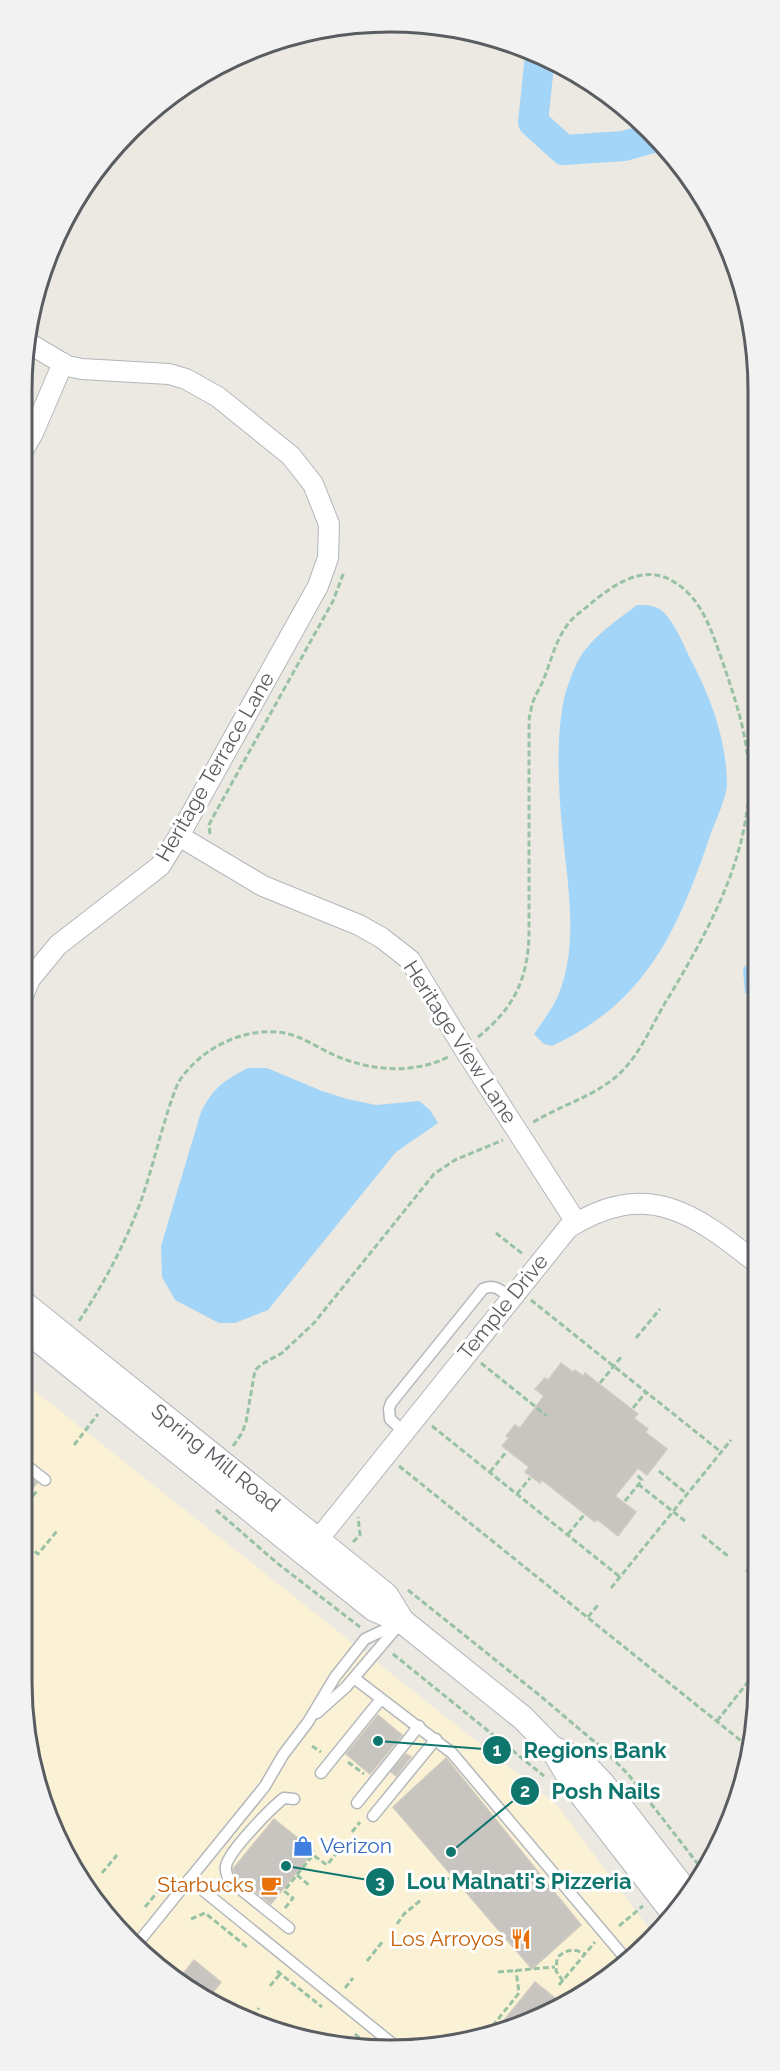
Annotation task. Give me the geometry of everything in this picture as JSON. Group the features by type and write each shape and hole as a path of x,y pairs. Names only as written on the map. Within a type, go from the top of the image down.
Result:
{"street":[{"path":"32,438 63,363 35,346"},
{"name":"Heritage Terrace Lane","path":"32,977 58,945 160,867 318,586 328,558 329,524 313,484 291,456 218,397 201,386 169,374 82,369 63,363"},
{"name":"Heritage View Lane","path":"179,836 263,886 359,925 382,938 410,960 463,1047 525,1126 576,1222"},
{"name":"Temple Drive","path":"312,1546 568,1227 607,1207 626,1204 669,1208 712,1228 748,1256"},
{"name":"Spring Mill Road","path":"32,1310 312,1546 374,1609 402,1621 523,1719 552,1748 574,1785 668,1906"},
{"name":"Spring Mill Road","path":"32,1334 312,1546"},
{"name":"Spring Mill Road","path":"552,1748 580,1760 602,1783 683,1887"}],"lane":[{"path":"404,1431 390,1419 388,1409 391,1403 483,1289 488,1286 495,1287 510,1298"},
{"path":"32,1472 43,1483"},
{"path":"308,1722 354,1678 402,1621"},
{"path":"141,1938 265,1786 335,1677 365,1639 402,1621"},
{"path":"354,1678 436,1738 452,1753 622,1954"},
{"path":"321,1773 381,1699"},
{"path":"357,1803 419,1726"},
{"path":"372,1816 436,1738"},
{"path":"289,1928 229,1880 226,1871 228,1860 268,1811 284,1798 294,1799"},
{"path":"189,1880 387,2040"}],"path":[{"path":"214,841 208,831 209,825 338,592 345,565"},
{"path":"78,1323 100,1290 123,1244 142,1197 178,1083 184,1074 210,1050 242,1036 285,1033 353,1062 394,1070 447,1058 492,1026 507,1009 520,987 527,964 531,709 563,632 572,619 624,580 640,575 670,580 687,593 708,625 728,677 744,733 748,774"},
{"path":"233,1447 246,1422 255,1370 282,1353 314,1323 434,1174 455,1160 493,1145 553,1109 609,1083 627,1066 702,940 718,904 744,830 748,793"},
{"path":"525,1126 538,1132"},
{"path":"496,1233 527,1258"},
{"path":"530,1299 721,1452"},
{"path":"636,1338 660,1309"},
{"path":"600,1383 622,1356"},
{"path":"479,1362 547,1416"},
{"path":"633,1408 646,1392"},
{"path":"74,1445 98,1414"},
{"path":"427,1428 430,1424 620,1577"},
{"path":"611,1588 731,1440"},
{"path":"490,1472 507,1451"},
{"path":"398,1465 743,1742"},
{"path":"659,1471 687,1494"},
{"path":"625,1501 642,1480 636,1474"},
{"path":"517,1494 530,1478"},
{"path":"32,1496 43,1483"},
{"path":"638,1484 685,1521"},
{"path":"568,1534 584,1515"},
{"path":"32,1549 39,1554 57,1531"},
{"path":"702,1535 728,1556"},
{"path":"588,1617 598,1605"},
{"path":"396,1657 547,1779"},
{"path":"717,1721 748,1682"},
{"path":"344,1759 365,1776"},
{"path":"352,1832 360,1822"},
{"path":"280,1913 293,1898 284,1891 313,1855 327,1865 339,1850"},
{"path":"102,1873 117,1855"},
{"path":"297,1875 310,1886"},
{"path":"437,1887 450,1877"},
{"path":"145,1907 160,1889"},
{"path":"397,1924 421,1900"},
{"path":"619,1926 645,1904 650,1911"},
{"path":"191,1919 205,1913 247,1947"},
{"path":"367,1961 383,1941"},
{"path":"559,1985 595,1942"},
{"path":"563,1981 558,1976 555,1967 557,1958 565,1951 578,1950 585,1954"},
{"path":"498,1972 555,1967"},
{"path":"495,2023 519,1993 516,1970"},
{"path":"270,1986 279,1972 322,2007"},
{"path":"344,1990 353,1978"},
{"path":"256,2013 260,2008"},
{"path":"355,2034 360,2038"}],"shaded area":[{"path":"32,1389 557,1805 649,1928 626,1951 589,1979 549,2003 505,2020 460,2033 413,2039 367,2039 320,2033 275,2020 231,2003 191,1979 154,1951 120,1917 106,1899 68,1840 51,1796 38,1751 32,1704"}],"water":[{"path":"637,605 655,607 666,615 676,629 698,673 711,703 724,750 727,783 725,796 684,904 654,961 635,986 612,1008 584,1028 552,1046 544,1044 534,1034 558,997 565,973 570,937 559,768 562,708 570,680 582,654 603,631"},
{"path":"748,963 748,994 745,993 743,969"},
{"path":"248,1068 267,1068 322,1091 376,1105 419,1101 430,1110 438,1123 396,1152 268,1310 235,1323 219,1323 175,1300 162,1277 161,1246 201,1112 210,1096 220,1086"}],"building":[{"path":"561,1363 573,1372 575,1370 583,1376 585,1373 638,1414 634,1418 648,1429 645,1432 667,1449 647,1475 638,1468 615,1496 636,1512 618,1536 597,1519 595,1522 542,1480 540,1483 525,1472 529,1467 502,1446 509,1438 506,1436 515,1425 520,1428 544,1396 535,1389 545,1378 548,1380"},
{"path":"32,1479 37,1483 32,1489"},
{"path":"378,1715 402,1735 370,1774 346,1754"},
{"path":"406,1754 411,1757 396,1776 391,1772"},
{"path":"446,1758 581,1925 532,1969 393,1807"},
{"path":"274,1819 314,1851 271,1904 235,1875 233,1869"},
{"path":"194,1960 221,1982 213,1992 183,1973"},
{"path":"535,1982 556,1999 549,2003 504,2020"}],"waterway":[{"path":"539,64 533,122 564,150 624,146 646,140"}],"place":[{"name":"Regions Bank","path":"378,1741"},
{"name":"Verizon","path":"303,1846"},
{"name":"Posh Nails","path":"451,1852"},
{"name":"Lou Malnati's Pizzeria","path":"286,1866"},
{"name":"Starbucks","path":"271,1885"},
{"name":"Los Arroyos","path":"521,1939"}]}
